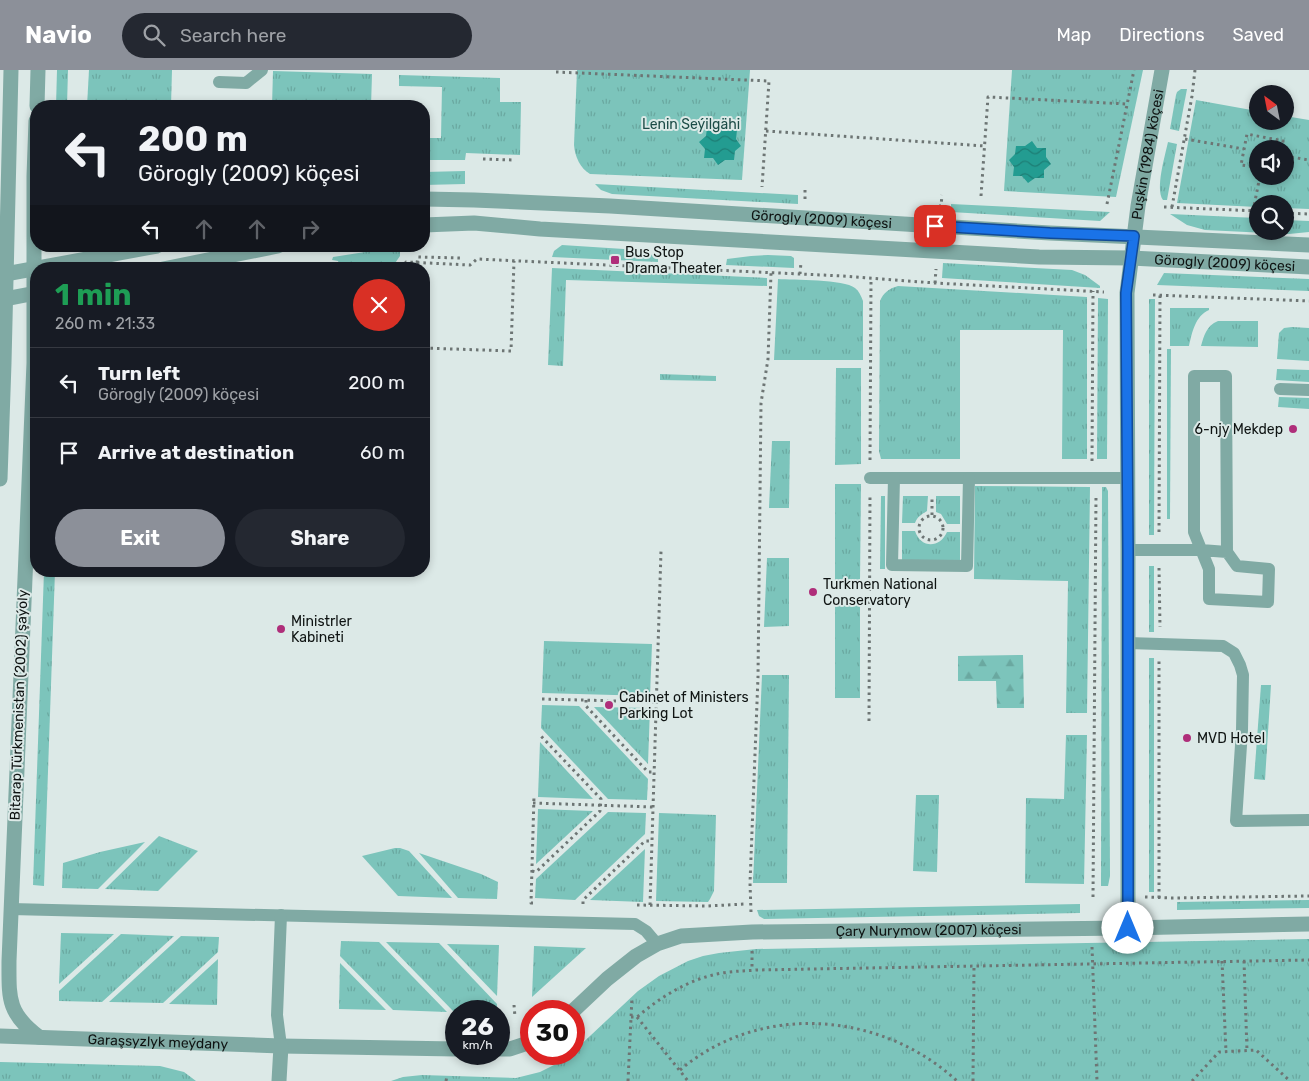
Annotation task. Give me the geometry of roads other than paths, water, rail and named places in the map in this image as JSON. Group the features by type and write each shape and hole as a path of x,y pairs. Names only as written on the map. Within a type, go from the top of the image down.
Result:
{"street":[{"path":"0,479 3,275 11,70"},
{"path":"37,100 38,70"},
{"name":"Puşkin (1984) köçesi","path":"1128,928 1126,293 1138,206 1162,70"},
{"name":"Görogly (2009) köçesi","path":"430,199 601,205 1050,233 1309,245"},
{"name":"Görogly (2009) köçesi","path":"430,225 474,224 1029,256 1131,258 1309,267"},
{"path":"71,262 125,252"},
{"path":"198,262 248,252"},
{"path":"3,275 30,270"},
{"path":"3,299 30,294"},
{"name":"Bitarap Türkmenistan (2002) şaýoly","path":"30,455 9,995 16,1015 26,1028 39,1038"},
{"name":"Çary Nurymow (2007) köçesi","path":"585,1000 636,956 658,944 681,936 728,933 1309,924"},
{"name":"Garaşsyzlyk meýdany","path":"0,1036 281,1046"},
{"path":"279,1081 281,1046 445,1049"}],"lane":[{"path":"220,82 246,83 262,70"},
{"path":"1194,376 1226,376 1227,552 1237,566 1269,569 1268,602 1209,599 1209,569 1194,532 1194,376"},
{"path":"1280,389 1309,390"},
{"path":"870,478 1128,478"},
{"path":"894,478 892,565 967,566 969,478"},
{"path":"1128,550 1227,552"},
{"path":"1128,642 1223,646 1234,654 1240,665 1242,675 1242,730 1236,821 1309,820"},
{"path":"11,909 635,924 646,931 658,944"},
{"path":"281,915 277,1015 281,1046"}],"water":[{"path":"722,123 728,129 737,130 736,139 741,146 735,151 734,160 725,160 718,165 713,158 704,158 705,149 699,142 706,136 707,128 715,128"},
{"path":"1032,141 1037,148 1046,148 1046,157 1051,164 1044,170 1044,178 1035,178 1028,183 1022,176 1013,176 1014,167 1009,160 1015,154 1016,146 1025,146"}],"place":[{"name":"Bus Stop Drama Theater","path":"615,260"},
{"name":"6-njy Mekdep","path":"1293,429"},
{"name":"Turkmen National Conservatory","path":"813,592"},
{"name":"Ministrler Kabineti","path":"281,629"},
{"name":"Cabinet of Ministers Parking Lot","path":"609,705"},
{"name":"MVD Hotel","path":"1187,738"}],"park label":[{"name":"Lenin Seýilgähi","path":"691,124"}]}
